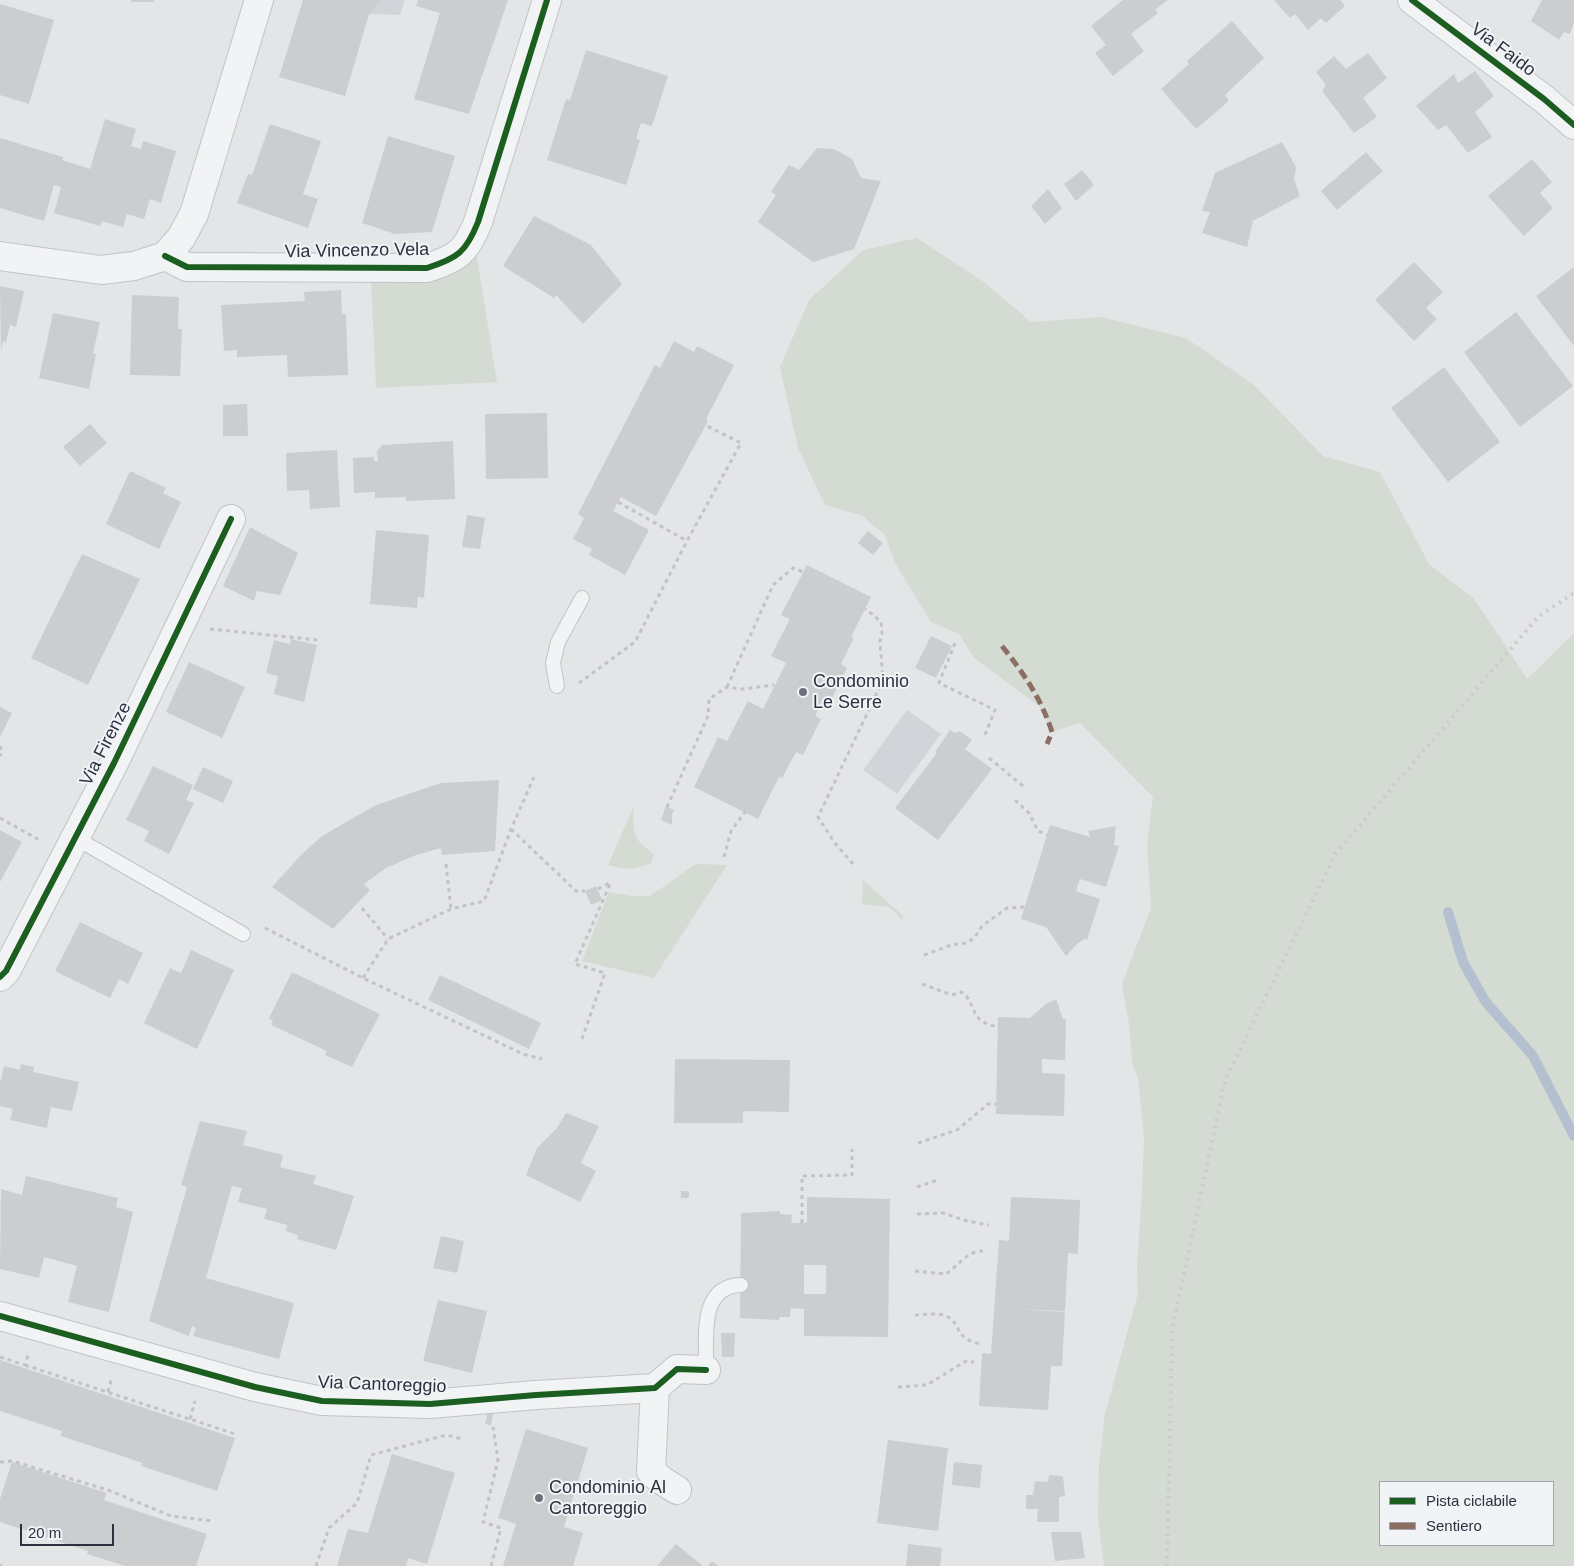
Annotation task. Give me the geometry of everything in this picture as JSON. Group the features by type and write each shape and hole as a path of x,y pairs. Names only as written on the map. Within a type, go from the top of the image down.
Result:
{"street":[{"path":"0,256 101,270 134,266 165,256 181,238 194,214 259,0"},
{"name":"Via Vincenzo Vela","path":"165,256 187,267 427,268 446,262 463,251 478,222 547,0"},
{"name":"Via Faido","path":"1412,0 1544,100 1574,126"},
{"name":"Via Firenze","path":"0,977 6,971 114,763 231,519"},
{"name":"Via Cantoreggio","path":"0,1316 255,1387 322,1401 430,1404 655,1388"},
{"path":"677,1490 651,1471 655,1388 677,1368 706,1370"}],"lane":[{"path":"557,686 553,663 558,642 582,598"},
{"path":"70,847 228,924 243,934"},
{"path":"706,1370 710,1302 717,1292 723,1288 730,1285 740,1285"}],"path":[{"path":"576,685 635,642 687,541 741,443 705,425"},
{"path":"618,502 687,541"},
{"path":"667,807 708,716 709,699 727,687 773,584 793,568 803,572"},
{"path":"853,864 834,842 818,817 883,680 880,642 882,633 881,623 865,609"},
{"path":"204,629 318,640"},
{"path":"955,643 939,683 995,710 984,737"},
{"path":"727,687 742,688 774,685"},
{"path":"0,746 2,751 0,756"},
{"path":"989,758 1023,786"},
{"path":"363,978 388,939 451,908 484,901 511,829 534,777"},
{"path":"1015,800 1029,812 1038,831 1047,835"},
{"path":"724,857 731,830 745,812"},
{"path":"0,818 70,847"},
{"path":"511,829 576,891 585,891"},
{"path":"446,864 451,908"},
{"path":"582,1039 605,973 576,964 611,882 598,889"},
{"path":"924,955 951,945 967,943 976,937 982,926 1007,908 1025,907"},
{"path":"362,908 388,939"},
{"path":"228,924 248,919 363,978 523,1054 542,1059"},
{"path":"922,984 952,995 961,992 965,994 978,1018 985,1024 998,1027"},
{"path":"918,1143 951,1134 988,1104 996,1104"},
{"path":"802,1223 802,1176 852,1175 852,1149"},
{"path":"917,1187 938,1180"},
{"path":"916,1214 943,1213 967,1221 989,1225"},
{"path":"916,1272 946,1274 970,1253 983,1250"},
{"path":"915,1315 942,1314 949,1316 966,1340 982,1344"},
{"path":"898,1387 927,1385 966,1361 974,1362"},
{"path":"24,1365 238,1435"},
{"path":"491,1566 501,1528 483,1522 498,1460 495,1431"},
{"path":"316,1566 329,1528 357,1503 371,1455 446,1435 462,1439"},
{"path":"0,1462 12,1460 108,1490 171,1516 212,1521"}],"shaded area":[{"path":"341,0 405,0 400,15 369,14"},
{"path":"917,238 984,282 1031,322 1102,317 1186,338 1254,385 1323,456 1380,472 1429,564 1473,598 1527,679 1574,633 1574,1566 1104,1566 1098,1517 1099,1466 1105,1414 1138,1293 1137,1268 1144,1138 1138,1078 1132,1063 1129,1024 1122,984 1151,908 1147,844 1153,797 1080,723 1052,732 1039,706 974,658 959,634 931,622 895,563 885,535 861,515 825,505 798,448 780,367 809,300 863,250"},
{"path":"476,252 497,382 376,388 371,278"},
{"path":"907,710 941,734 897,794 863,770"},
{"path":"633,808 635,835 641,844 654,854 651,863 630,868 608,865"},
{"path":"696,864 727,865 654,978 582,961 609,892 632,896 650,896"},
{"path":"863,880 902,915 903,920 889,907 862,904"}],"building":[{"path":"131,0 154,0 154,2 131,2"},
{"path":"303,0 382,0 369,14 345,96 279,77"},
{"path":"418,0 508,0 469,114 414,99 440,13 416,6"},
{"path":"1123,0 1168,0 1155,10 1158,13 1131,34 1144,51 1113,76 1095,53 1106,45 1091,26"},
{"path":"1274,0 1340,0 1345,6 1326,23 1321,18 1308,30 1295,14 1290,18"},
{"path":"1542,0 1574,0 1574,22 1570,34 1564,32 1559,40 1531,21"},
{"path":"0,4 54,20 29,104 0,95"},
{"path":"1232,21 1264,58 1225,95 1229,101 1196,129 1161,89 1189,64 1187,61"},
{"path":"586,50 668,76 652,126 641,123 636,139 640,140 626,185 547,160 566,99 570,100"},
{"path":"1368,53 1387,78 1363,98 1377,117 1354,133 1322,91 1326,85 1316,72 1334,56 1346,69"},
{"path":"1475,71 1494,96 1475,112 1492,137 1468,153 1446,125 1438,130 1416,106 1454,74 1458,83"},
{"path":"105,119 136,129 131,146 141,149 143,141 176,151 161,203 150,199 144,219 127,214 123,227 102,221 100,226 54,213 61,187 54,185 44,221 0,208 0,138 63,157 62,160 90,169"},
{"path":"270,124 321,141 303,194 318,199 308,228 237,203 248,174 252,175"},
{"path":"388,136 455,156 432,232 395,234 362,223"},
{"path":"1282,142 1296,167 1294,179 1300,196 1253,221 1247,247 1202,233 1210,212 1202,211 1215,173"},
{"path":"817,148 834,149 852,159 861,178 881,181 854,249 813,262 758,222 776,195 771,192 789,165 799,170"},
{"path":"1366,152 1383,171 1337,210 1321,191"},
{"path":"1532,159 1552,182 1540,193 1553,208 1524,236 1488,196"},
{"path":"1082,170 1094,185 1076,201 1064,184"},
{"path":"1048,189 1062,208 1045,224 1031,206"},
{"path":"534,216 591,245 622,284 583,324 556,295 554,298 503,266"},
{"path":"1414,262 1443,292 1426,308 1437,319 1414,341 1375,300"},
{"path":"1574,267 1574,346 1536,296"},
{"path":"0,286 24,291 16,327 10,325 6,342 3,341 1,351"},
{"path":"341,290 342,314 346,314 348,375 288,377 287,355 237,357 237,350 224,351 221,305 305,301 304,292"},
{"path":"132,295 179,297 178,329 182,329 180,376 130,375"},
{"path":"1516,312 1573,386 1520,427 1464,352"},
{"path":"53,313 100,322 93,353 96,354 89,389 39,378"},
{"path":"674,341 694,352 697,346 734,365 706,419 708,421 656,516 621,497 613,511 649,530 625,575 589,555 592,549 573,539 584,518 578,514 655,365 660,368"},
{"path":"1444,367 1500,442 1448,482 1391,408"},
{"path":"247,404 248,436 223,436 223,405"},
{"path":"547,413 548,478 486,479 485,414"},
{"path":"90,424 107,443 80,466 63,447"},
{"path":"453,441 455,499 406,501 406,497 375,498 375,492 354,493 353,458 374,457 374,461 378,461 377,451 382,445"},
{"path":"337,450 340,507 310,509 309,490 287,491 286,453"},
{"path":"130,471 166,488 163,493 181,502 159,549 106,524"},
{"path":"467,515 485,518 480,549 462,547"},
{"path":"250,527 298,553 280,595 257,591 254,601 223,586"},
{"path":"376,530 429,535 424,598 418,597 417,608 370,604"},
{"path":"868,531 883,543 873,555 858,543"},
{"path":"82,554 140,579 88,685 31,658"},
{"name":"Condominio Le Serre","path":"807,565 871,597 851,637 854,638 841,664 847,668 830,702 823,699 815,716 821,719 803,755 796,752 782,778 779,777 758,819 694,787 718,737 727,741 748,701 763,709 786,663 771,656 790,619 781,615"},
{"path":"931,636 952,646 936,678 915,668"},
{"path":"291,639 317,645 304,702 274,694 278,676 266,673 274,640 290,644"},
{"path":"189,662 245,687 222,738 166,712"},
{"path":"0,707 12,713 0,737"},
{"path":"950,730 955,733 960,731 972,740 965,749 992,769 938,840 895,808 937,753 935,752"},
{"path":"153,766 193,785 186,800 194,803 169,854 144,841 149,831 126,820"},
{"path":"203,767 233,781 223,803 193,789"},
{"path":"499,780 495,851 442,855 441,848 416,855 386,868 364,884 370,890 333,929 272,887 301,855 322,836 376,805 441,783"},
{"path":"666,806 674,810 672,825 661,820"},
{"path":"1050,825 1090,837 1088,831 1116,826 1114,845 1119,846 1106,887 1080,879 1076,891 1100,899 1087,940 1084,939 1077,944 1066,956 1046,927 1021,919"},
{"path":"0,830 22,842 0,882"},
{"path":"596,886 602,900 591,905 585,891"},
{"path":"80,922 143,953 128,984 119,979 110,998 55,971"},
{"path":"191,950 234,970 197,1049 144,1023 170,968 181,973"},
{"path":"292,972 380,1014 352,1067 325,1055 327,1051 271,1025 273,1021 269,1018"},
{"path":"440,975 541,1023 529,1049 428,1000"},
{"path":"1056,999 1063,1019 1066,1019 1065,1060 1042,1059 1042,1073 1065,1074 1064,1116 996,1114 998,1017 1030,1018 1046,1004"},
{"path":"675,1059 790,1060 789,1112 743,1111 743,1123 674,1123"},
{"path":"21,1064 34,1067 33,1072 79,1082 72,1111 51,1107 47,1128 10,1120 13,1109 0,1106 0,1083 4,1066 20,1070"},
{"path":"566,1113 599,1126 581,1163 596,1171 580,1202 526,1175 537,1148 557,1128"},
{"path":"200,1121 247,1131 243,1145 283,1155 280,1167 316,1176 313,1184 354,1196 336,1250 297,1239 298,1235 286,1231 287,1225 264,1219 267,1209 238,1202 242,1188 232,1186 206,1278 294,1303 279,1359 193,1336 196,1328 192,1326 189,1336 149,1321 187,1187 181,1185"},
{"path":"26,1176 118,1198 116,1207 133,1212 109,1312 68,1302 77,1266 44,1257 39,1278 0,1269 1,1189 22,1195"},
{"path":"681,1191 689,1191 689,1198 681,1198"},
{"path":"807,1197 890,1199 888,1337 804,1336 804,1309 791,1308 790,1317 780,1317 779,1320 740,1318 741,1213 780,1211 780,1214 792,1215 791,1223 807,1223","holes":["804,1265 826,1265 826,1294 804,1294"]},
{"path":"1011,1197 1080,1200 1078,1254 1068,1253 1065,1311 1014,1309 1065,1312 1062,1366 1051,1366 1048,1410 979,1406 982,1353 991,1354 999,1240 1009,1241"},
{"path":"441,1236 464,1241 457,1273 433,1268"},
{"path":"438,1300 487,1311 472,1373 423,1361"},
{"path":"721,1333 735,1333 734,1357 722,1357"},
{"path":"0,1360 235,1438 217,1491 141,1466 143,1463 61,1436 62,1431 0,1411"},
{"path":"488,1412 493,1413 491,1425 485,1424"},
{"name":"Condominio Al Cantoreggio","path":"526,1429 588,1448 564,1527 583,1533 573,1566 503,1566 516,1524 498,1518"},
{"path":"888,1440 948,1448 938,1531 877,1523"},
{"path":"392,1454 455,1473 427,1564 408,1558 406,1566 337,1566 348,1529 368,1533"},
{"path":"12,1462 107,1493 104,1500 207,1534 196,1566 125,1566 87,1554 88,1551 0,1522 0,1499"},
{"path":"954,1462 982,1465 980,1488 952,1485"},
{"path":"1049,1475 1063,1476 1065,1496 1059,1497 1059,1522 1037,1522 1038,1509 1026,1509 1026,1495 1033,1495 1035,1481 1048,1482"},
{"path":"1051,1532 1081,1532 1085,1558 1055,1561"},
{"path":"676,1544 703,1566 657,1566"},
{"path":"908,1544 942,1548 940,1566 906,1566"},
{"path":"712,1561 719,1566 708,1566"}],"waterway":[{"path":"1448,912 1463,962 1485,1001 1533,1056 1574,1136"}],"railway":[{"path":"1167,1566 1172,1331 1225,1080 1336,853 1539,616 1574,593"}],"marked path":[{"path":"1002,646 1025,677 1043,708 1052,732 1047,744"}],"cycle path":[{"path":"165,256 187,267 427,268 454,257 465,247 478,222 547,0"},
{"path":"1412,0 1544,99 1574,125"},
{"path":"0,977 6,971 114,763 231,519"},
{"path":"0,1316 255,1387 322,1401 430,1404 655,1388 677,1369 706,1370"}],"place":[{"name":"Condominio Le Serre","path":"803,692"},
{"name":"Condominio Al Cantoreggio","path":"539,1498"}]}
